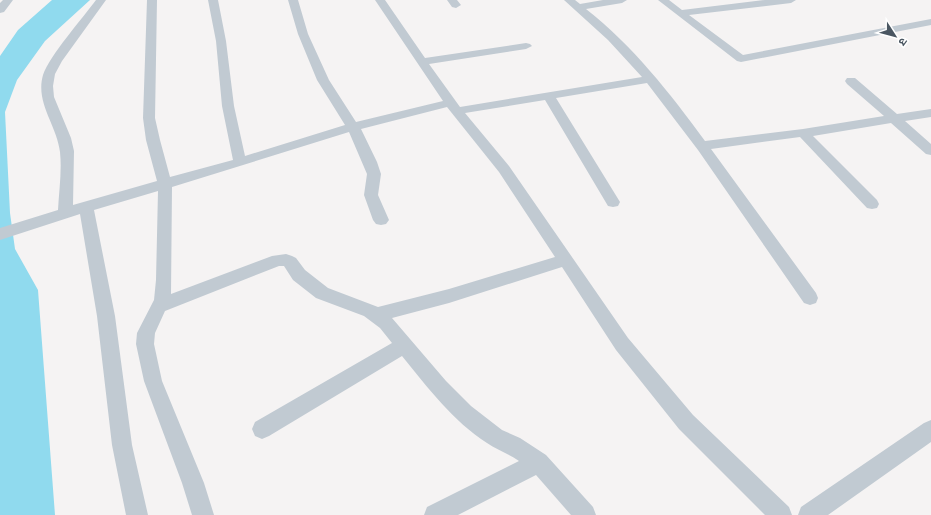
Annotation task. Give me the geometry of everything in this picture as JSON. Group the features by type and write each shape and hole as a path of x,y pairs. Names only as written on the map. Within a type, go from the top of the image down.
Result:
{"street":[{"path":"0,10 8,0"},
{"path":"65,213 66,146 46,93 46,85 50,70 101,0"},
{"path":"152,0 149,118 153,140 165,184 164,285 160,306 146,333 145,344 153,381 193,483 203,515"},
{"path":"213,0 221,41 228,106 240,162"},
{"path":"292,0 303,34 323,80 353,127 373,170 374,174 371,195 381,220"},
{"path":"380,0 453,107 504,169 622,344 682,417 781,515"},
{"path":"574,3 622,0"},
{"path":"663,0 741,59 931,22"},
{"path":"680,13 791,0"},
{"path":"574,3 615,40 651,79 702,146 810,298"},
{"path":"421,62 526,46"},
{"path":"0,234 65,213 240,162 353,127 453,107 549,96 651,79"},
{"path":"851,81 931,151"},
{"path":"549,96 613,202"},
{"path":"702,146 803,133 931,113"},
{"path":"803,133 872,204"},
{"path":"86,207 106,316 122,445 137,515"},
{"path":"160,306 282,259 290,262 299,275 322,293 362,308 376,315 386,323 439,387 464,413 495,437 513,445 538,462 585,515"},
{"path":"376,315 449,296 565,260"},
{"path":"262,429 405,346"},
{"path":"809,515 931,430"},
{"path":"435,515 538,462"}],"water":[{"path":"52,0 90,0 45,41 17,80 5,112 10,213 15,249 38,290 55,515 0,515 0,56 18,30"}]}
